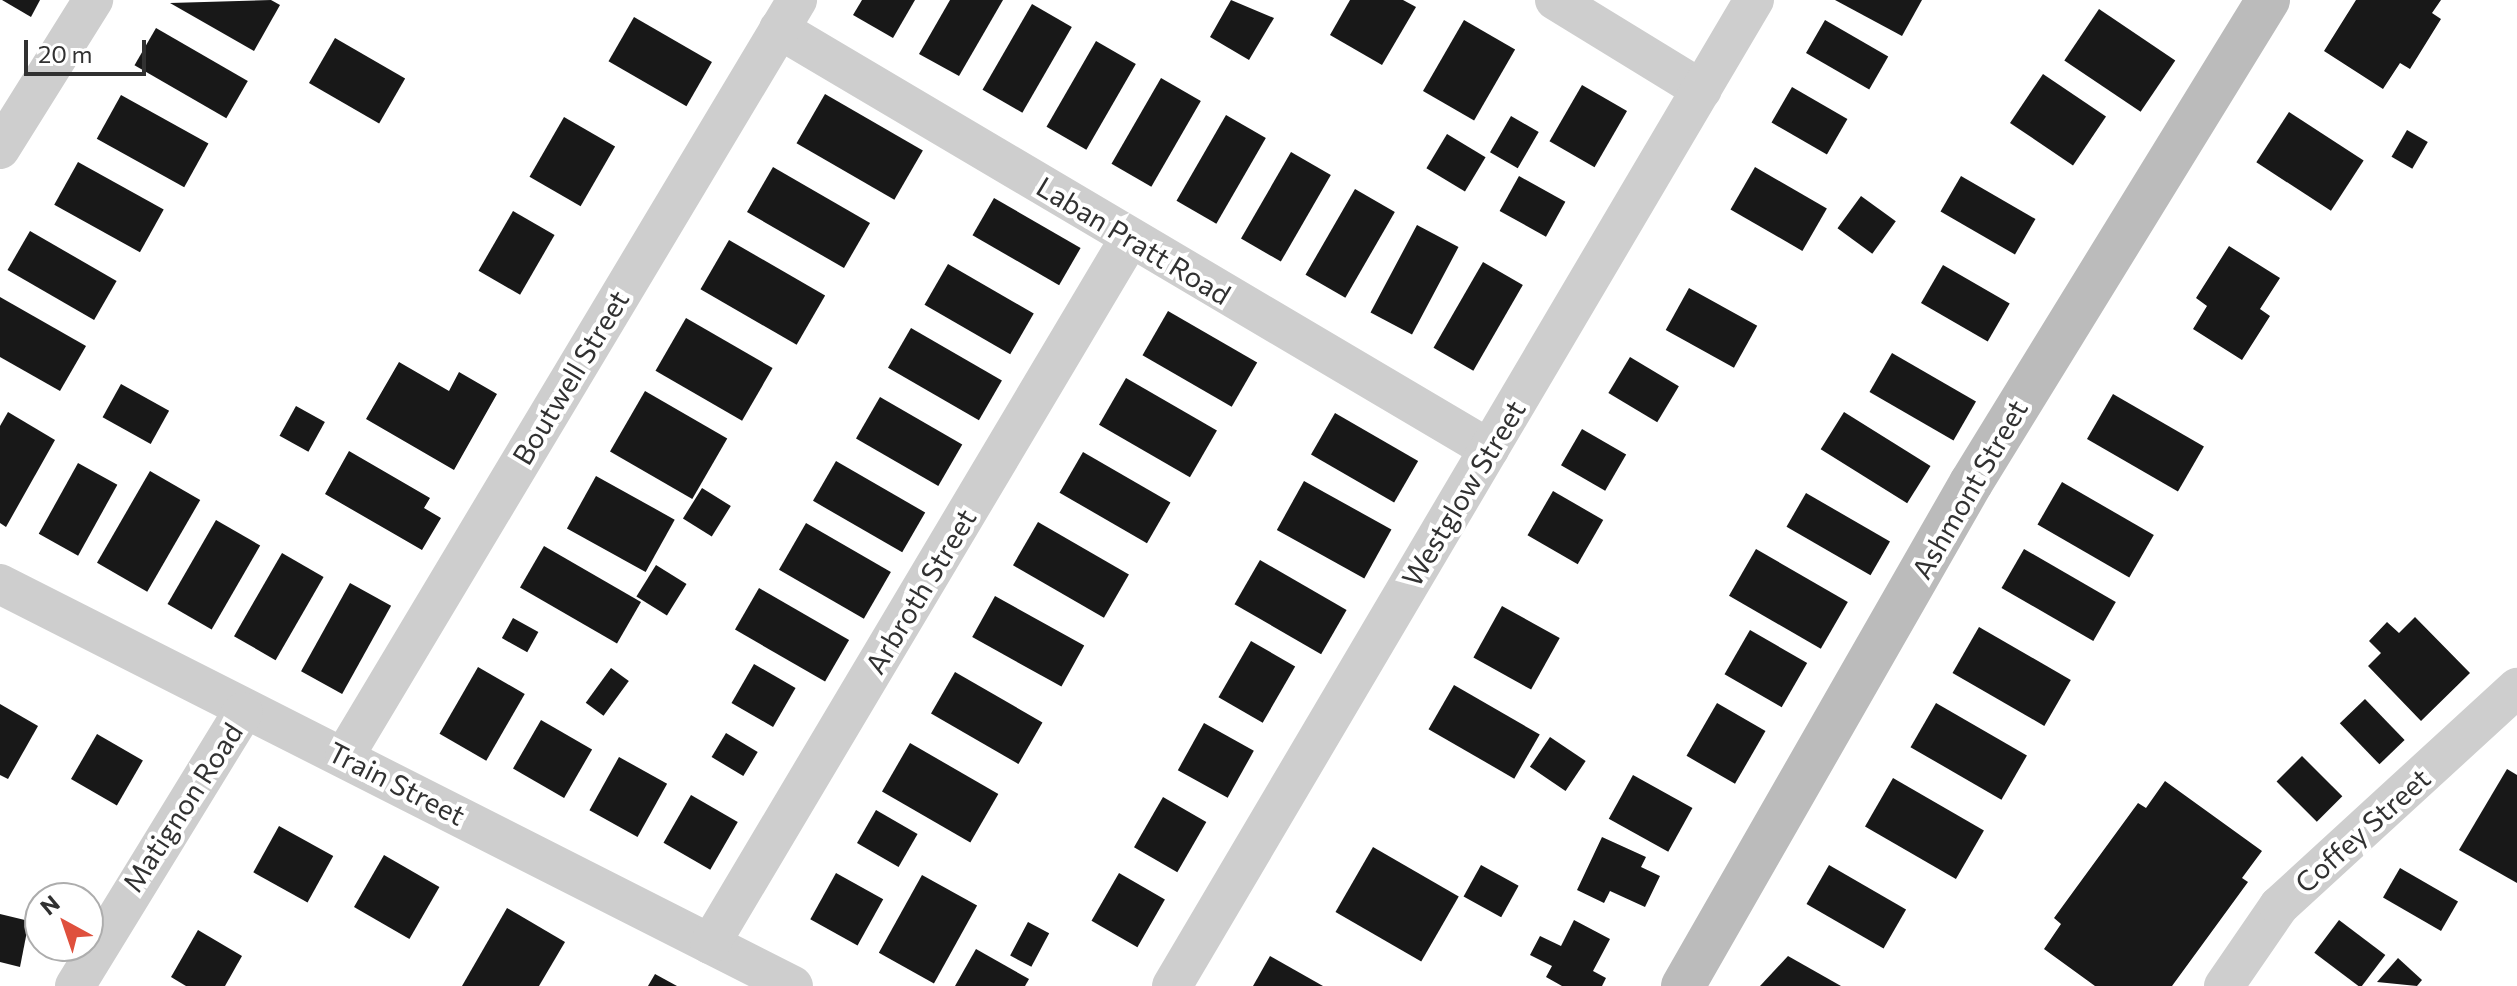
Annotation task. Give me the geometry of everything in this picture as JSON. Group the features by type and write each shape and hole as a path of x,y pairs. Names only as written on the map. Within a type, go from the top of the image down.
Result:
{"main road":[{"name":"Ashmont Street","path":"1683,986 1971,483 2268,0"}],"street":[{"path":"0,149 93,0"},
{"path":"1555,0 1702,90"},
{"name":"Westglow Street","path":"1172,986 1754,0"},
{"name":"Laban Pratt Road","path":"788,15 1130,238 1489,449"},
{"name":"Boutwell Street","path":"345,755 788,15"},
{"name":"Arbroth Street","path":"710,944 1130,238"},
{"name":"Train Street","path":"0,584 243,712 345,755 793,986"},
{"name":"Coffey Street","path":"2224,986 2279,906 2517,688"},
{"name":"Matignon Road","path":"75,986 243,712"}],"building":[{"path":"2,0 40,0 31,17"},
{"path":"271,0 280,5 254,51 170,3"},
{"path":"862,0 915,0 893,38 853,15"},
{"path":"950,0 1003,0 959,76 919,54"},
{"path":"1231,0 1274,18 1249,60 1210,37"},
{"path":"1350,0 1403,0 1416,7 1382,65 1330,35"},
{"path":"1835,0 1922,0 1902,36"},
{"path":"2356,0 2441,0 2432,13 2441,19 2410,69 2400,63 2383,89 2324,51"},
{"path":"1032,4 1072,27 1022,113 982,90"},
{"path":"2099,9 2175,60 2141,112 2064,60"},
{"path":"634,17 712,62 686,106 608,61"},
{"path":"1464,20 1515,50 1474,121 1423,91"},
{"path":"1825,20 1888,56 1869,89 1806,53"},
{"path":"156,28 248,81 226,118 134,65"},
{"path":"335,38 405,78 379,124 309,83"},
{"path":"1096,41 1136,64 1086,150 1046,127"},
{"path":"2043,74 2106,116 2073,165 2010,123"},
{"path":"1161,78 1201,101 1151,187 1112,164"},
{"path":"1582,85 1627,111 1595,167 1550,141"},
{"path":"1792,87 1847,119 1827,155 1772,123"},
{"path":"825,94 923,150 894,200 796,143"},
{"path":"121,95 208,143 184,187 97,139"},
{"path":"2289,112 2364,160 2331,211 2256,162"},
{"path":"1226,115 1266,138 1216,224 1176,201"},
{"path":"1511,116 1539,132 1518,168 1490,152"},
{"path":"564,117 615,146 581,206 530,177"},
{"path":"2407,130 2428,142 2412,169 2392,157"},
{"path":"1447,134 1486,157 1465,191 1426,168"},
{"path":"1291,152 1331,175 1281,262 1241,239"},
{"path":"78,162 164,210 140,252 54,205"},
{"path":"773,167 870,223 844,268 747,212"},
{"path":"1755,167 1827,208 1802,251 1730,209"},
{"path":"1519,176 1565,202 1546,237 1500,211"},
{"path":"1961,176 2035,219 2015,255 1940,212"},
{"path":"1355,189 1395,212 1345,298 1306,275"},
{"path":"1861,196 1896,221 1872,254 1837,228"},
{"path":"994,198 1081,248 1059,285 972,235"},
{"path":"513,211 555,235 520,295 479,271"},
{"path":"1417,225 1458,247 1412,334 1371,312"},
{"path":"30,231 117,281 94,320 8,270"},
{"path":"729,240 825,296 797,345 700,289"},
{"path":"2229,246 2280,278 2260,309 2270,316 2242,360 2193,329 2207,306 2196,298"},
{"path":"1483,262 1523,285 1473,371 1434,348"},
{"path":"948,264 1034,313 1010,354 924,305"},
{"path":"1943,265 2010,304 1988,342 1921,303"},
{"path":"1689,288 1757,326 1734,368 1666,330"},
{"path":"0,297 86,346 60,391 0,357"},
{"path":"1168,311 1257,362 1232,407 1142,355"},
{"path":"686,318 773,368 742,421 656,371"},
{"path":"911,328 1002,380 979,420 888,368"},
{"path":"1892,353 1976,401 1954,440 1870,392"},
{"path":"1630,357 1679,386 1657,422 1608,393"},
{"path":"399,362 449,391 459,372 497,394 454,470 366,419"},
{"path":"1126,378 1217,430 1190,477 1099,425"},
{"path":"121,384 169,411 151,444 103,417"},
{"path":"645,391 727,438 692,499 610,452"},
{"path":"2113,394 2204,446 2178,492 2087,439"},
{"path":"880,397 962,444 938,486 856,439"},
{"path":"296,406 325,422 308,452 280,436"},
{"path":"8,412 55,440 6,527 0,523 0,426"},
{"path":"1844,412 1931,466 1907,503 1821,449"},
{"path":"1335,413 1418,461 1394,503 1311,455"},
{"path":"1582,429 1626,454 1605,491 1561,465"},
{"path":"349,451 430,498 424,508 441,518 422,550 325,494"},
{"path":"1083,452 1170,502 1147,543 1060,493"},
{"path":"836,461 925,512 902,552 813,501"},
{"path":"78,463 117,485 78,556 39,534"},
{"path":"150,471 200,500 147,592 97,563"},
{"path":"596,476 675,520 646,572 567,528"},
{"path":"1304,481 1391,529 1364,578 1277,530"},
{"path":"2062,482 2154,535 2129,577 2038,524"},
{"path":"702,488 731,506 712,537 683,519"},
{"path":"1553,491 1603,520 1578,564 1528,535"},
{"path":"1806,493 1890,542 1871,575 1786,527"},
{"path":"216,520 260,546 212,630 168,604"},
{"path":"1038,522 1129,574 1104,618 1013,565"},
{"path":"806,523 891,572 864,619 779,570"},
{"path":"544,546 641,602 617,644 520,588"},
{"path":"1756,549 1848,602 1821,649 1729,596"},
{"path":"2024,549 2116,602 2093,641 2002,588"},
{"path":"282,553 324,577 276,660 234,636"},
{"path":"1260,560 1347,610 1321,654 1234,604"},
{"path":"656,565 687,584 667,615 636,596"},
{"path":"350,583 391,606 342,694 301,671"},
{"path":"759,588 849,640 825,682 735,630"},
{"path":"995,596 1084,645 1061,687 972,637"},
{"path":"1502,606 1560,638 1531,690 1473,658"},
{"path":"2415,617 2470,673 2421,721 2368,666 2381,653 2369,641 2387,622 2399,633"},
{"path":"513,618 538,632 527,652 502,638"},
{"path":"1979,627 2071,680 2044,726 1952,673"},
{"path":"1750,630 1807,663 1782,707 1724,674"},
{"path":"1251,641 1295,666 1263,723 1218,697"},
{"path":"754,664 796,688 773,727 732,703"},
{"path":"478,667 525,694 486,761 440,734"},
{"path":"611,668 629,681 604,716 586,703"},
{"path":"955,672 1042,722 1018,764 931,714"},
{"path":"1454,685 1540,734 1514,779 1428,729"},
{"path":"2365,699 2405,740 2379,764 2340,723"},
{"path":"1717,703 1765,731 1735,784 1686,756"},
{"path":"1936,703 2027,755 2001,800 1910,747"},
{"path":"0,704 38,726 8,779 0,775"},
{"path":"541,720 592,750 564,798 513,768"},
{"path":"1204,723 1254,751 1228,798 1178,770"},
{"path":"726,733 758,752 743,776 712,757"},
{"path":"97,734 143,760 117,806 71,779"},
{"path":"1550,737 1586,761 1566,791 1530,767"},
{"path":"910,743 998,794 970,842 882,791"},
{"path":"2302,756 2342,796 2317,822 2277,781"},
{"path":"619,757 667,784 638,837 589,810"},
{"path":"2507,769 2517,775 2517,883 2459,850"},
{"path":"1633,775 1692,808 1668,852 1609,819"},
{"path":"1893,778 1984,831 1956,879 1865,826"},
{"path":"2165,781 2262,851 2242,878 2248,882 2172,986 2095,986 2044,949 2061,924 2054,918 2138,803 2146,808"},
{"path":"691,795 738,822 710,870 664,843"},
{"path":"1163,797 1206,822 1177,872 1134,847"},
{"path":"876,810 918,834 899,867 857,843"},
{"path":"279,826 333,856 308,902 253,872"},
{"path":"1602,837 1646,857 1641,867 1660,876 1645,907 1610,891 1604,903 1577,890"},
{"path":"1373,847 1459,896 1421,961 1336,912"},
{"path":"384,855 439,887 409,939 354,907"},
{"path":"1481,865 1519,886 1501,917 1464,896"},
{"path":"1829,865 1906,910 1884,948 1806,904"},
{"path":"2400,868 2458,902 2441,931 2383,897"},
{"path":"836,873 883,899 858,946 810,919"},
{"path":"1119,873 1165,900 1137,947 1092,921"},
{"path":"922,875 977,906 934,983 879,953"},
{"path":"507,908 565,942 539,986 462,986"},
{"path":"0,914 24,920 20,967 0,962"},
{"path":"1574,920 1610,939 1593,971 1606,978 1602,986 1562,986 1546,977 1552,966 1530,955 1540,936 1561,946"},
{"path":"2339,920 2385,955 2362,986 2358,986 2314,953"},
{"path":"1028,922 1049,933 1031,967 1010,956"},
{"path":"198,930 242,956 225,986 186,986 171,977"},
{"path":"976,949 1029,979 1025,986 955,986"},
{"path":"1270,956 1323,986 1253,986"},
{"path":"1788,956 1841,986 1760,986"},
{"path":"2398,958 2422,980 2417,986 2377,982"},
{"path":"655,974 677,986 648,986"}]}
